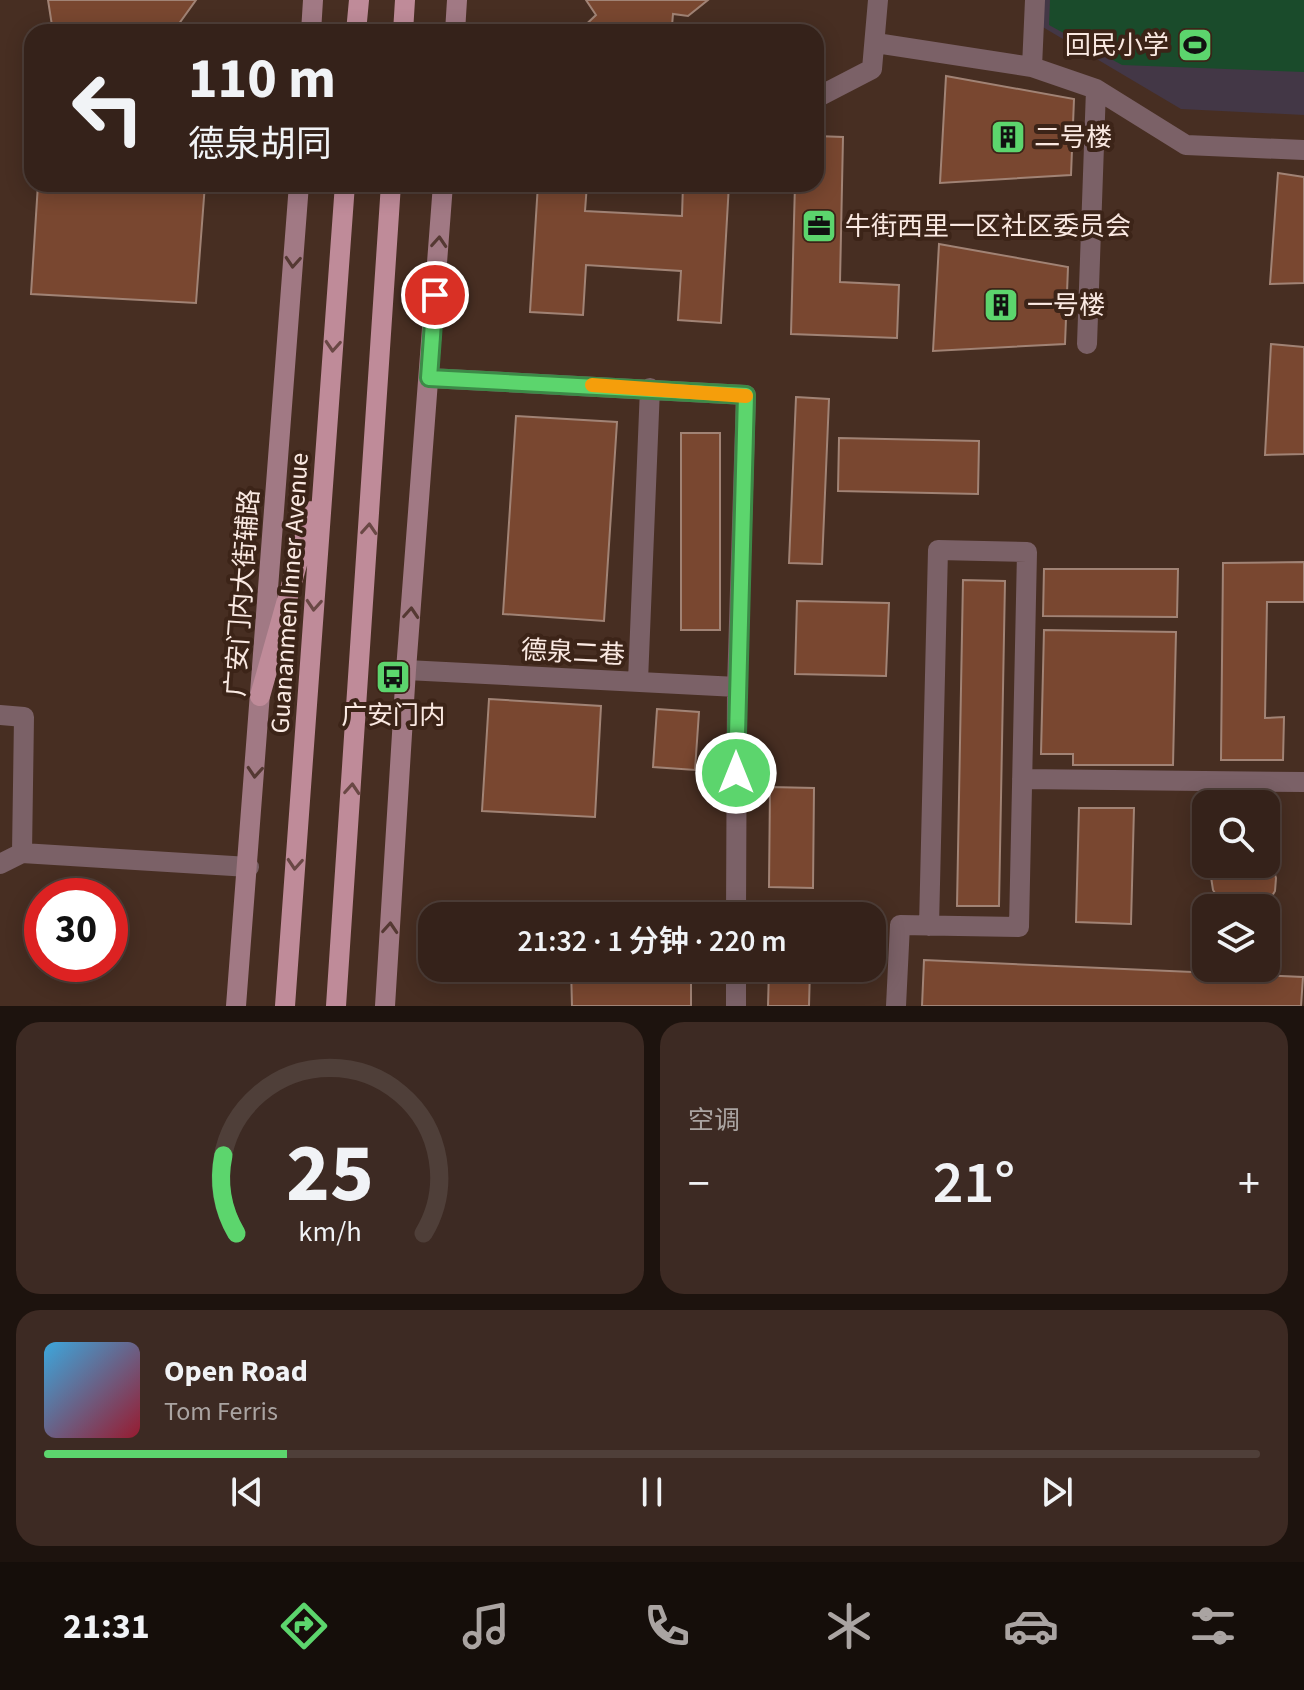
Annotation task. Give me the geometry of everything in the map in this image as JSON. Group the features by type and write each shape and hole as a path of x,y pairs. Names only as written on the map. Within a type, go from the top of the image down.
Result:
{"main road":[{"path":"357,24 359,0"},
{"path":"404,24 405,0"},
{"name":"Guananmen Inner Avenue","path":"285,1006 344,192"},
{"path":"336,1006 390,192"},
{"path":"388,223 400,192"},
{"path":"260,696 323,468"}],"street":[{"path":"312,24 313,0"},
{"path":"456,24 457,0"},
{"path":"824,94 872,69 878,0"},
{"path":"1032,67 1035,0"},
{"path":"876,43 1032,67 1096,89 1186,145 1304,150"},
{"path":"1087,344 1096,89"},
{"name":"广安门内大街辅路","path":"236,1006 298,192"},
{"path":"385,1006 406,670 442,192"},
{"path":"429,378 746,395 737,687 736,902"},
{"path":"638,681 650,388"},
{"path":"896,1006 900,925 929,926 1019,927 1027,552 938,550 929,926"},
{"name":"德泉二巷","path":"406,670 737,687"},
{"path":"0,715 24,717 22,853"},
{"path":"1022,779 1304,782"},
{"path":"0,864 22,853 249,867"},
{"path":"736,982 736,1006"}],"shaded area":[{"name":"回民小学","path":"1043,0 1304,0 1304,115 1181,109 1041,26"}],"green space":[{"name":"回民小学","path":"1050,0 1304,0 1304,72 1122,65 1049,25"}],"building":[{"path":"48,0 196,0 179,24 52,24"},
{"path":"586,0 708,0 688,16 673,14 672,24 586,24 596,15"},
{"name":"二号楼","path":"946,76 1074,99 1071,175 940,183"},
{"path":"824,136 843,137 840,282 899,285 897,338 791,334 795,192 824,192"},
{"path":"1278,173 1304,177 1304,283 1270,284"},
{"path":"37,192 204,192 196,303 31,294"},
{"path":"538,192 586,192 585,211 682,216 683,192 729,192 721,323 678,320 681,271 586,265 583,315 530,312"},
{"name":"一号楼","path":"939,244 1068,267 1065,344 933,351"},
{"path":"1271,344 1304,347 1304,454 1265,455"},
{"path":"796,397 829,399 822,564 789,563"},
{"path":"516,416 617,422 604,621 503,614"},
{"path":"681,433 720,433 720,630 681,630"},
{"path":"839,438 979,441 978,494 838,491"},
{"path":"1304,562 1304,602 1267,602 1265,718 1284,717 1283,760 1221,760 1223,563"},
{"path":"1044,569 1178,569 1177,617 1043,616"},
{"path":"963,580 1005,581 999,906 957,906"},
{"path":"797,601 889,603 886,676 795,674"},
{"path":"1044,630 1176,632 1173,765 1073,765 1073,754 1041,754"},
{"path":"489,699 601,706 595,817 482,811"},
{"path":"657,709 699,712 695,770 653,767"},
{"path":"770,787 814,788 813,888 769,887"},
{"path":"1079,808 1134,808 1131,924 1076,922"},
{"path":"1211,878 1276,878 1273,894 1216,894"},
{"path":"924,960 1192,972 1192,982 1280,982 1280,976 1303,977 1301,1006 922,1006"},
{"path":"571,982 691,982 691,1006 572,1006"},
{"path":"769,982 810,982 809,1006 768,1006"}],"slow traffic":[{"path":"592,385 746,396"}],"place":[{"name":"回民小学","path":"1195,45"},
{"name":"二号楼","path":"1008,137"},
{"name":"牛街西里一区社区委员会","path":"819,226"},
{"name":"一号楼","path":"1001,305"},
{"name":"广安门内","path":"393,677"}],"route":[{"path":"435,295 429,378 746,395 736,773"}]}
